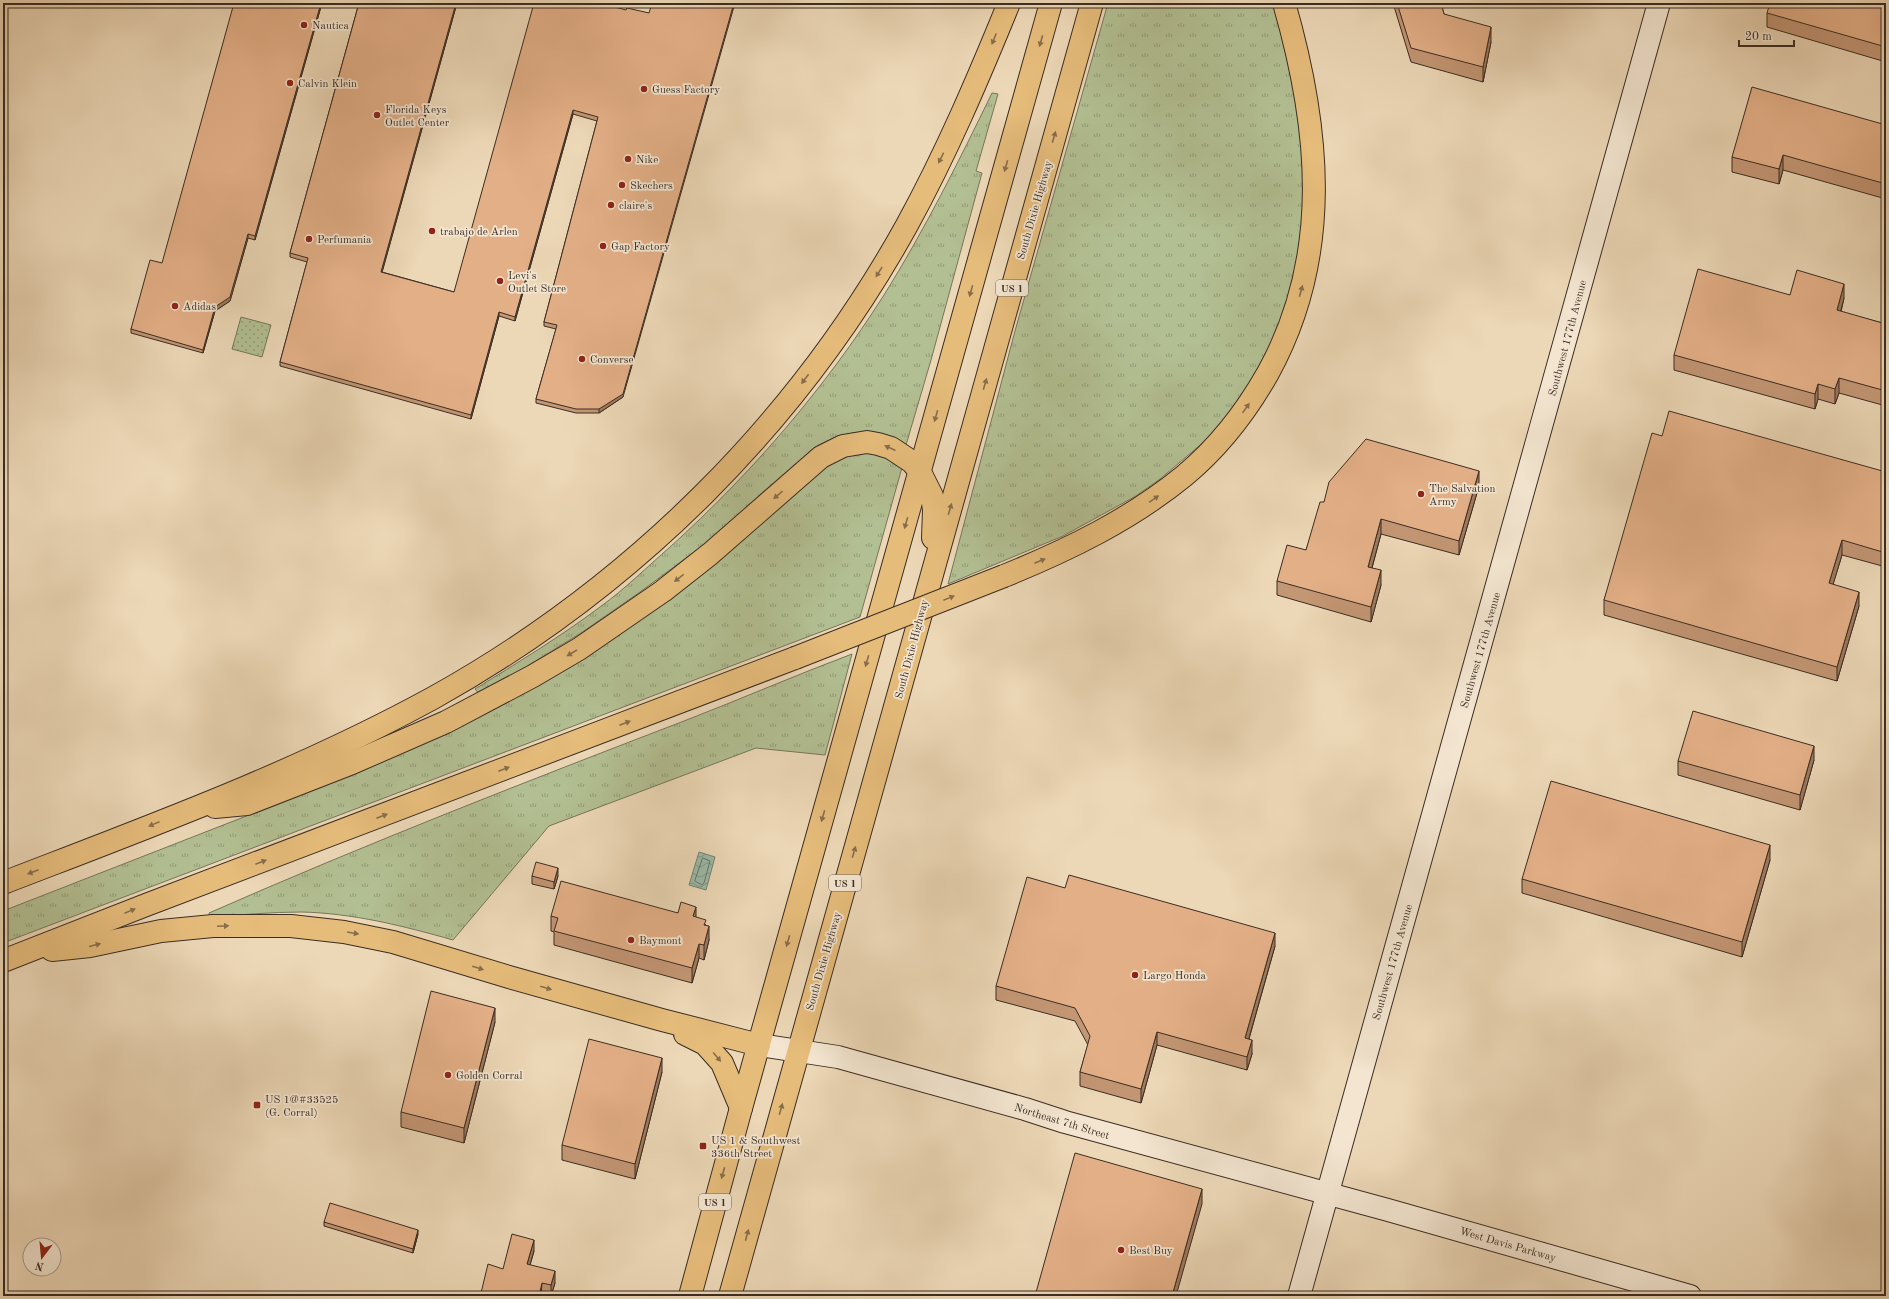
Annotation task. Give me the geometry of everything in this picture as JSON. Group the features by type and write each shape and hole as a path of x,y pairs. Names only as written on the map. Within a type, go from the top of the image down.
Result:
{"highway":[{"path":"3,883 190,810 281,772 343,744 432,698 491,664 547,626 602,586 653,543 702,497 749,447 793,396 833,342 874,280 909,222 952,137 976,84 1009,3"},
{"name":"US 1","path":"690,1296 740,1108 1051,3"},
{"name":"South Dixie Highway","path":"730,1296 797,1051 1092,3"},
{"path":"3,962 146,905 795,658 1004,576 1065,550 1119,522 1185,475 1223,438 1237,422 1261,386 1291,325 1302,292 1312,244 1315,173 1310,117 1284,3"},
{"path":"190,810 247,804 404,742 490,700 579,649 663,590 710,554 810,466 832,451 855,443 878,444 901,454 920,472 932,496 934,510 932,573"},
{"path":"29,952 90,946 137,935 187,928 264,925 318,928 392,942 509,977 758,1045"},
{"path":"662,1020 690,1038 705,1044 717,1056 728,1073 740,1108"}],"main road":[{"name":"Southwest 177th Avenue","path":"1299,1296 1659,3"},
{"name":"Northeast 7th Street","path":"758,1045 838,1057 1025,1109 1065,1122 1327,1194"},
{"name":"West Davis Parkway","path":"1327,1194 1690,1296"}],"green space":[{"path":"1108,3 1275,3 1290,62 1307,181 1299,261 1283,317 1252,383 1233,409 1205,441 1160,479 1136,496 1063,536 948,584 1015,331"},
{"path":"992,93 998,94 976,171 982,173 931,360 906,445 883,434 860,432 837,437 814,448 701,547 581,633 480,695 475,689 570,629 627,585 700,519 786,428 837,363 899,271 941,196"},
{"path":"241,317 271,325 262,357 232,349"},
{"path":"849,452 879,453 903,464 860,617 3,943 3,911 354,774 505,700 824,465"},
{"path":"852,654 825,755 756,748 549,826 453,940 378,921 320,913 278,912 210,917 209,913 386,838"}],"water":[{"path":"699,852 715,857 706,890 689,885"}],"building":[{"path":"234,3 321,3 255,236 248,234 230,297 215,307 203,350 131,329 150,260 162,263"},
{"path":"359,3 456,3 381,272 454,292 534,3 600,3 626,10 627,8 649,13 652,3 734,3 623,394 599,409 576,409 536,399 557,325 544,322 598,117 573,110 515,317 499,312 471,415 280,362 308,258 290,253"},
{"path":"1397,3 1441,3 1444,14 1491,27 1483,67 1411,48"},
{"path":"1770,3 1886,3 1886,47 1767,13"},
{"path":"1752,87 1886,125 1886,184 1783,155 1779,169 1732,157"},
{"path":"1698,269 1790,295 1797,270 1844,284 1837,310 1886,324 1886,391 1839,378 1835,389 1818,384 1815,394 1674,355"},
{"path":"1669,411 1886,472 1886,553 1842,540 1829,583 1859,592 1837,667 1604,600 1652,433 1662,436"},
{"path":"1366,439 1479,471 1459,541 1381,519 1368,567 1381,570 1371,607 1277,581 1287,545 1306,550 1320,502 1324,502 1329,482"},
{"path":"1693,711 1814,746 1800,795 1678,761"},
{"path":"1551,781 1770,845 1742,942 1522,879"},
{"path":"536,862 558,868 554,882 532,876"},
{"name":"Largo Honda","path":"1069,875 1275,933 1245,1038 1252,1040 1247,1057 1157,1032 1141,1089 1080,1072 1090,1036 1075,1008 996,986 1027,877 1065,888"},
{"name":"Baymont","path":"561,881 678,913 681,902 696,907 693,916 706,920 704,925 709,926 704,945 699,944 692,968 554,931 558,918 551,916"},
{"name":"Golden Corral","path":"431,991 495,1008 464,1128 401,1112"},
{"path":"589,1039 662,1058 635,1164 562,1145"},
{"name":"Best Buy","path":"1075,1153 1202,1189 1172,1296 1035,1296"},
{"path":"330,1203 418,1230 413,1249 324,1222"},
{"path":"512,1234 534,1240 527,1264 555,1271 551,1285 542,1283 539,1296 494,1296 481,1293 488,1264 503,1269"}],"place":[{"name":"Nautica","path":"304,25"},
{"name":"Calvin Klein","path":"290,83"},
{"name":"Guess Factory","path":"644,89"},
{"name":"Florida Keys Outlet Center","path":"377,115"},
{"name":"Nike","path":"628,159"},
{"name":"Skechers","path":"622,185"},
{"name":"claire's","path":"611,205"},
{"name":"trabajo de Arlen","path":"432,231"},
{"name":"Perfumania","path":"309,239"},
{"name":"Gap Factory","path":"603,246"},
{"name":"Levi's Outlet Store","path":"500,281"},
{"name":"Adidas","path":"175,306"},
{"name":"Converse","path":"582,359"},
{"name":"The Salvation Army","path":"1421,494"},
{"name":"Baymont","path":"631,940"},
{"name":"Largo Honda","path":"1135,975"},
{"name":"Golden Corral","path":"448,1075"},
{"name":"US 1@#33525 (G. Corral)","path":"257,1105"},
{"name":"US 1 & Southwest 336th Street","path":"703,1146"},
{"name":"Best Buy","path":"1121,1250"}]}
